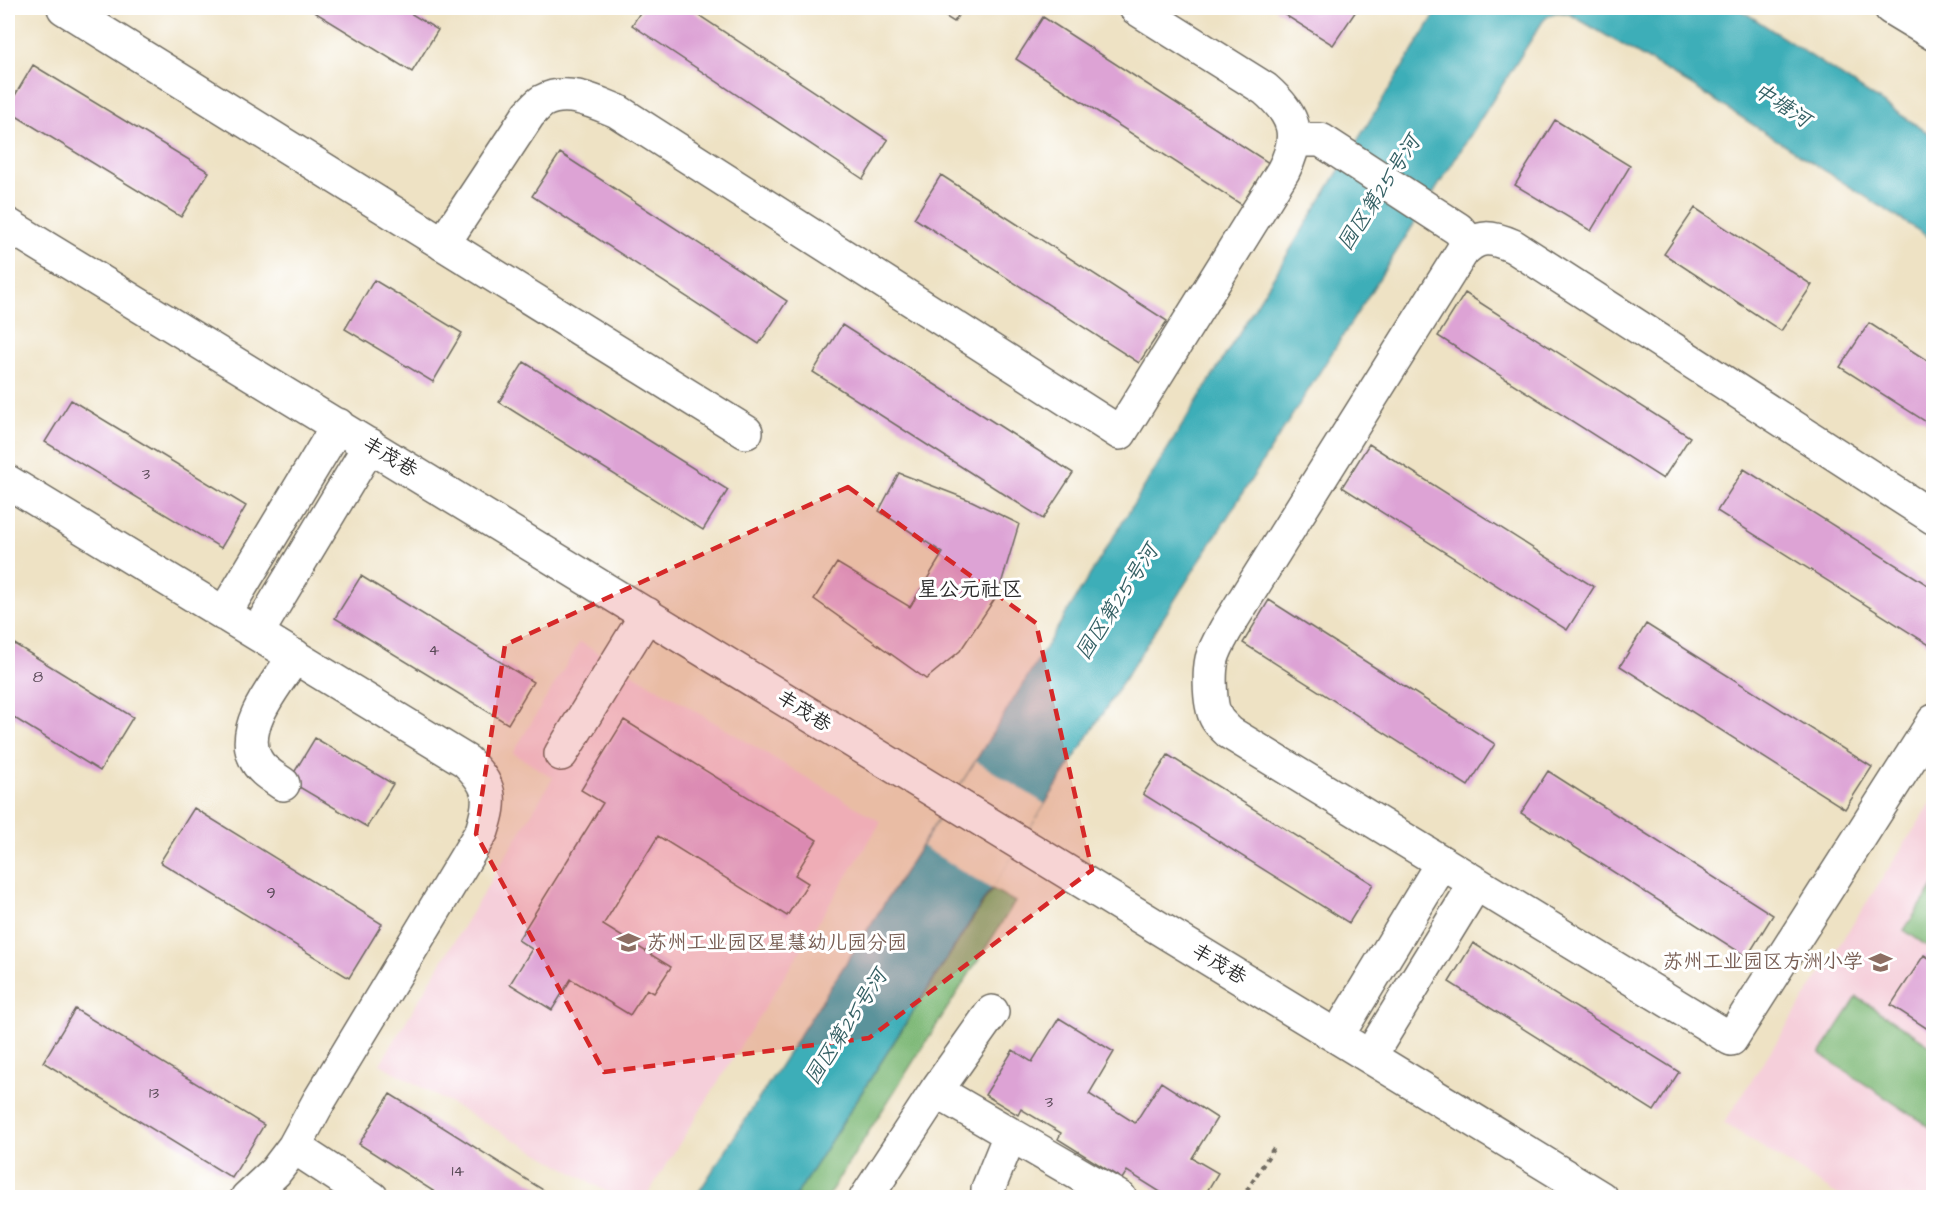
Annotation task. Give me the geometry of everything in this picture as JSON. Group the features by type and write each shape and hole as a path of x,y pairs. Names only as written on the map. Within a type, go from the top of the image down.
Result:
{"street":[{"path":"64,8 746,432"},
{"path":"443,244 529,114 543,102 560,96 586,98 617,111 1120,433 1283,171 1291,155 1294,140 1291,120 1282,104 1265,89 1136,8"},
{"path":"1891,8 1934,34"},
{"path":"1294,140 1321,140 1458,229 1470,243"},
{"name":"丰茂巷","path":"8,225 1601,1197"},
{"path":"1934,518 1513,246 1498,240 1483,238 1470,243 1462,252 1226,629 1212,659 1211,681 1212,702 1217,719 1230,733 1731,1039 1934,721"},
{"path":"224,614 338,425"},
{"path":"256,633 370,445"},
{"path":"8,482 466,761 483,777 489,795 489,812 482,831 319,1101 294,1147 275,1172 247,1197"},
{"path":"561,754 647,614"},
{"path":"283,784 266,772 255,758 250,738 257,716 295,656"},
{"path":"1337,1036 1442,863"},
{"path":"1370,1056 1476,883"},
{"path":"866,1197 936,1091 992,1012"},
{"path":"936,1091 1120,1197"},
{"path":"988,1197 988,1189 1010,1135"},
{"path":"294,1147 372,1197"}],"path":[{"path":"1242,1197 1275,1146"}],"highlighted area":[{"path":"848,487 1036,623 1092,870 869,1038 604,1072 476,834 505,645"}],"shaded area":[{"name":"苏州工业园区星慧幼儿园分园","path":"580,642 881,822 646,1197 616,1197 380,1064 553,778 513,753"},
{"name":"苏州工业园区方洲小学","path":"1933,800 1933,1197 1841,1197 1724,1123"}],"green space":[{"path":"1933,887 1933,950 1904,930"},
{"path":"992,889 1015,902 827,1197 795,1197"},
{"path":"1857,997 1933,1047 1933,1129 1820,1054"}],"water":[{"path":"1439,8 1738,8 1933,136 1933,240 1691,85 1573,16 1557,13 1546,18 795,1197 695,1198 970,770"}],"pier":[{"path":"976,761 1045,804 992,889 922,846"}],"building":[{"path":"308,8 402,8 438,30 412,72"},
{"path":"643,8 688,8 888,140 863,179 632,25"},
{"path":"932,8 963,8 954,22"},
{"path":"1274,8 1358,8 1333,45"},
{"path":"1043,17 1269,163 1242,205 1016,59"},
{"path":"33,65 209,172 181,217 8,111 8,107"},
{"path":"1555,120 1630,166 1591,231 1515,185"},
{"path":"560,153 787,301 759,344 532,196"},
{"path":"941,175 1167,321 1139,363 914,218"},
{"path":"1695,208 1812,285 1781,331 1664,254"},
{"path":"374,280 462,333 433,382 345,329"},
{"path":"1465,293 1690,437 1663,479 1438,336"},
{"path":"1869,323 1934,365 1934,427 1840,367"},
{"path":"842,325 1073,473 1043,519 813,372"},
{"path":"524,362 728,490 703,530 499,402"},
{"path":"71,400 246,506 221,548 45,442"},
{"path":"1369,444 1594,587 1567,630 1342,487"},
{"path":"1744,469 1934,589 1934,648 1717,511"},
{"path":"899,473 972,501 1019,524 998,594 960,651 926,679 814,599 837,563 910,607 943,553 879,511"},
{"path":"361,576 533,682 508,724 335,618"},
{"path":"1269,600 1495,744 1468,786 1243,643"},
{"path":"1646,624 1872,767 1845,809 1620,666"},
{"path":"8,640 133,717 100,771 8,714"},
{"path":"624,720 817,840 795,875 808,883 787,916 658,836 603,925 671,967 654,993 647,989 630,1015 571,979 552,1010 510,984 532,949 518,940 603,803 581,790"},
{"path":"315,738 393,784 367,827 289,781"},
{"path":"1168,755 1373,884 1349,923 1143,794"},
{"path":"1548,771 1773,915 1747,957 1521,813"},
{"path":"194,808 382,924 349,978 160,862"},
{"path":"1473,943 1679,1072 1654,1111 1449,982"},
{"path":"1924,955 1934,961 1934,1033 1891,1005"},
{"path":"75,1009 264,1125 232,1178 43,1062"},
{"path":"1059,1018 1114,1052 1089,1094 1135,1123 1161,1082 1217,1118 1192,1158 1218,1173 1203,1198 1159,1198 1162,1193 1127,1171 1122,1179 1058,1139 1061,1133 1021,1109 1018,1115 985,1095 1013,1050 1032,1062"},
{"path":"390,1094 556,1198 444,1198 359,1144"}],"place":[{"name":"苏州工业园区星慧幼儿园分园","path":"629,943"},
{"name":"苏州工业园区方洲小学","path":"1881,962"}],"district":[{"name":"星公元社区","path":"970,589"}],"water label":[{"name":"中塘河","path":"1782,105"},
{"name":"园区第25号河","path":"1379,193"},
{"name":"园区第25号河","path":"1117,602"},
{"name":"园区第25号河","path":"846,1027"}]}
